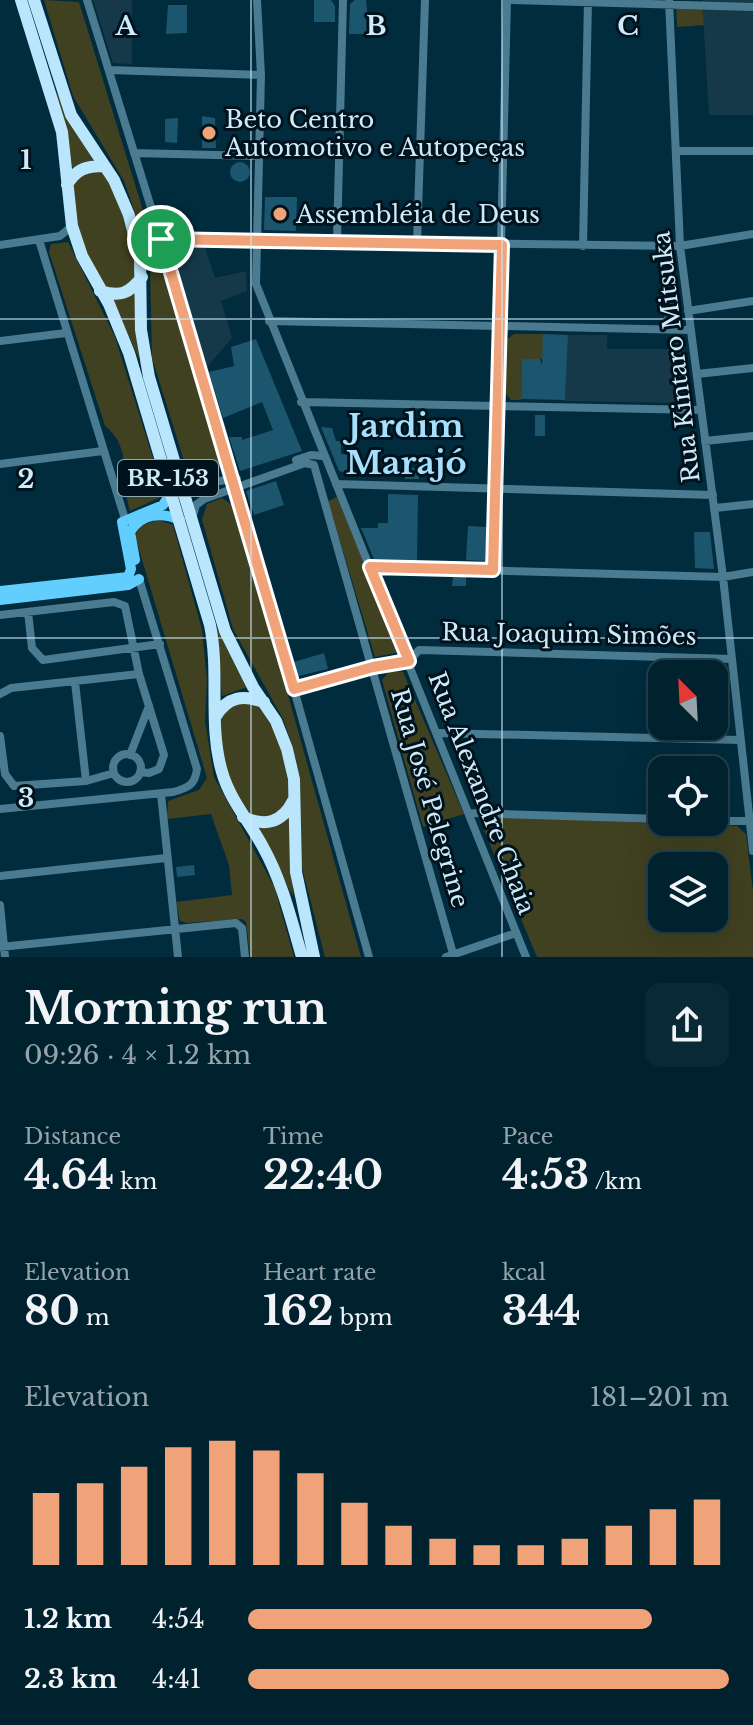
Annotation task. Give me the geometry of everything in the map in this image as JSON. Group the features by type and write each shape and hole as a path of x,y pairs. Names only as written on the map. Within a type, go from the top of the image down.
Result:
{"highway":[{"name":"BR-153","path":"21,0 62,132 65,189 72,226 129,353 172,491 186,520 225,631 287,749 294,779 296,872 314,957"},
{"name":"BR-153","path":"35,1 71,115 114,180 129,215 142,277 143,352 179,472 186,520 215,651 215,718 222,771 243,817 280,882 302,957"},
{"path":"65,189 73,174 82,169 104,166"},
{"path":"100,291 122,295 133,289 142,277"},
{"path":"215,718 227,702 241,697 264,702"},
{"path":"243,817 256,823 277,820 286,815 293,801"}],"main road":[{"path":"133,575 125,548 125,519 163,505 172,491"},
{"path":"0,600 128,585 133,575 130,538 134,525 158,514 186,520"},
{"path":"0,591 133,575"}],"street":[{"path":"87,0 236,482 369,957"},
{"name":"Rua Alexandre Chaia","path":"257,0 261,75 256,284 322,456 337,485 439,733 526,957"},
{"path":"337,240 343,0"},
{"path":"417,242 425,0"},
{"path":"493,570 509,0 669,1 753,7"},
{"path":"583,246 588,0"},
{"name":"Rua Kintaro Mitsuka","path":"669,1 680,246 715,508 753,851"},
{"path":"109,70 261,75"},
{"path":"676,151 753,151"},
{"path":"134,153 258,156"},
{"path":"0,245 66,233 72,226"},
{"path":"161,239 680,246 753,234"},
{"path":"39,240 125,519"},
{"path":"688,311 753,301"},
{"path":"269,321 690,330"},
{"path":"0,341 66,333"},
{"path":"697,374 753,368"},
{"path":"301,402 701,410"},
{"path":"705,441 753,436"},
{"path":"0,464 103,451"},
{"path":"186,520 199,502 236,482 311,455 322,456"},
{"name":"Rua José Pelegrine","path":"236,482 305,463 314,465 451,956"},
{"path":"179,472 186,481 202,485 236,482"},
{"path":"337,485 331,495 322,489 326,480 337,485 713,495"},
{"path":"715,508 753,504"},
{"path":"370,567 723,577 753,572"},
{"path":"0,809 161,794 191,785 197,769 160,644 133,575"},
{"path":"0,615 118,602 127,609 139,674 164,760 154,772 140,772 127,782 114,773"},
{"path":"28,612 32,648 43,660 160,644"},
{"path":"294,687 399,658 404,650 419,650"},
{"name":"Rua Joaquim Simões","path":"409,661 419,650 732,659"},
{"path":"372,665 409,661"},
{"path":"0,694 11,688 139,674"},
{"path":"75,682 86,781"},
{"path":"130,755 149,706"},
{"path":"439,733 740,740"},
{"path":"0,736 5,774 14,786 86,781 114,773"},
{"path":"114,773 117,758 130,755 137,759 140,772"},
{"path":"161,794 178,957"},
{"path":"470,813 648,819"},
{"path":"728,821 751,822"},
{"path":"0,876 166,858"},
{"path":"0,905 5,957"},
{"path":"2,947 240,924 245,957"},
{"path":"451,956 516,933"}],"shaded area":[{"path":"93,0 132,0 132,64 113,63"},
{"path":"702,0 753,0 753,115 709,115"},
{"path":"169,244 204,244 215,278 246,271 247,291 221,301 232,338 207,367"},
{"path":"568,335 607,335 607,349 670,349 671,336 677,337 684,345 689,400 682,403 565,401"}],"green space":[{"path":"44,0 79,2 220,461 208,473 197,476 185,464 152,358 150,267 144,238 124,181 73,96"},
{"path":"676,6 702,7 704,25 677,27"},
{"path":"56,91 93,160 71,168"},
{"path":"82,171 102,171 108,177 125,217 136,260 130,287 105,289 84,250 73,207 74,178"},
{"path":"68,242 115,337 162,487 161,497 130,511 123,455 114,435 105,426 49,252 51,244"},
{"path":"137,291 139,359 112,298"},
{"path":"514,334 543,334 543,359 522,359 521,400 511,400 505,393 506,340"},
{"path":"337,497 400,652 375,657 328,501"},
{"path":"222,498 236,508 361,957 325,957 301,864 300,777 293,747 283,719 233,629 202,520 207,504"},
{"path":"158,520 173,525 202,630 207,680 205,721 214,777 274,886 294,957 250,957 246,922 242,919 180,921 176,902 232,895 229,865 211,814 167,819 168,801 199,790 207,778 135,536 140,526"},
{"path":"216,627 247,687 222,696"},
{"path":"391,669 403,672 464,814 423,827 382,680"},
{"path":"238,702 261,706 282,752 289,802 272,819 249,817 225,768 219,726 222,714"},
{"path":"290,816 293,896 254,826"},
{"path":"478,816 648,823 648,836 728,836 728,826 737,826 746,834 753,891 753,957 537,957"}],"building":[{"path":"314,0 331,0 335,6 335,22 314,22"},
{"path":"355,0 366,0 370,34 349,34 350,4"},
{"path":"168,5 187,5 187,33 166,34"},
{"name":"Beto Centro Automotivo e Autopeças","path":"202,116 215,118 216,148 202,148"},
{"path":"178,118 177,143 165,142 165,119"},
{"path":"240,162 247,165 250,172 247,179 240,182 233,179 230,172 233,165"},
{"name":"Assembléia de Deus","path":"265,197 297,197 296,231 264,230"},
{"path":"664,286 677,286 675,321 664,321"},
{"path":"543,334 568,335 565,400 521,399 522,359 540,359 542,365"},
{"path":"256,339 302,451 240,471 229,437 242,437 242,440 273,430 262,402 223,418 209,372 234,366 231,347"},
{"path":"535,415 545,415 545,436 535,436"},
{"path":"321,427 332,428 336,441 341,441 341,454 354,455 355,475 339,471"},
{"path":"406,468 419,468 419,479 405,479"},
{"path":"276,481 284,505 254,515 246,491"},
{"path":"388,494 418,495 417,560 374,559 361,528 378,528 378,523 388,523"},
{"path":"468,526 487,527 485,561 466,560"},
{"path":"694,532 710,532 714,569 695,568"},
{"path":"453,576 466,577 466,586 452,586"},
{"path":"324,653 328,669 298,676 294,662"},
{"path":"194,865 195,875 177,877 176,867"}],"place":[{"name":"Beto Centro Automotivo e Autopeças","path":"209,133"},
{"name":"Assembléia de Deus","path":"280,214"}],"district":[{"name":"Jardim Marajó","path":"406,444"}],"route":[{"path":"161,239 502,245 493,570 370,567 409,661 373,667 294,689 237,486 161,239"}]}
